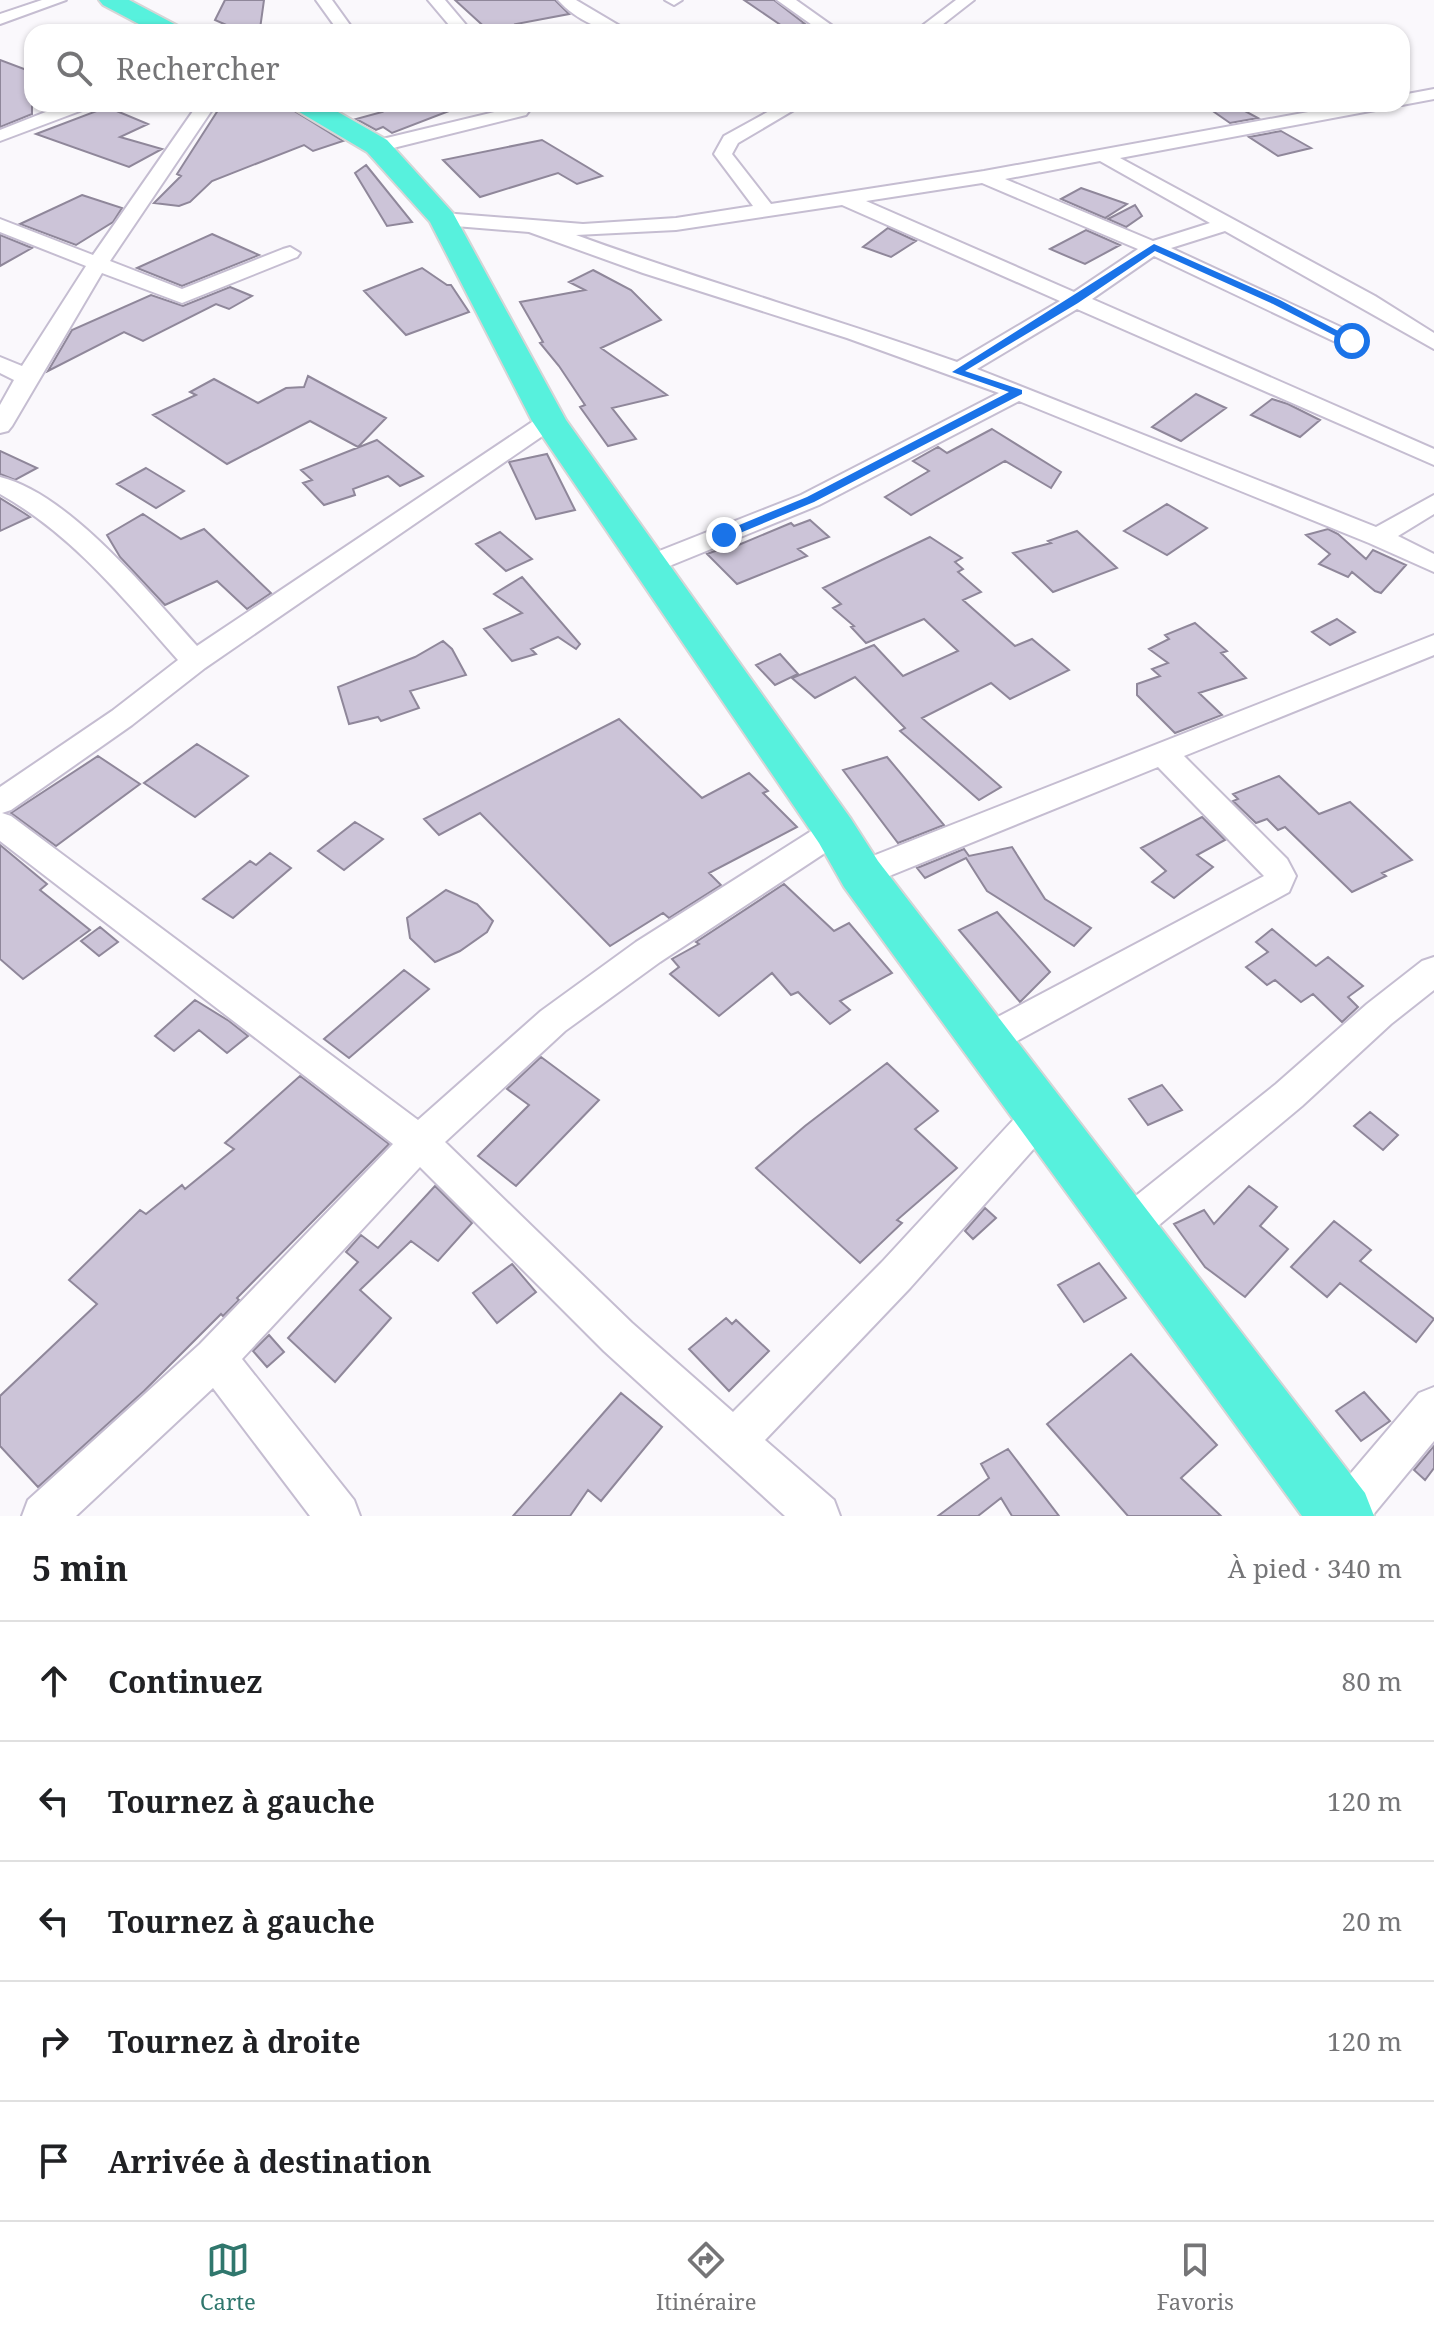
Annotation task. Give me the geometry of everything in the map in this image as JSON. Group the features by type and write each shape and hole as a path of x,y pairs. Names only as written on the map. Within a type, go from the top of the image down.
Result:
{"highway":[{"path":"111,0 157,24"},
{"path":"319,112 377,146 443,219 549,421 835,831 861,874 1343,1516"}],"street":[{"path":"0,19 58,0"},
{"path":"324,0 341,24"},
{"path":"436,0 457,24"},
{"path":"566,0 605,24"},
{"path":"785,0 821,24"},
{"path":"933,24 966,0"},
{"path":"1410,98 1434,94"},
{"path":"11,112 34,121"},
{"path":"0,136 59,112"},
{"path":"0,426 27,377 99,264 202,112"},
{"path":"377,146 515,112"},
{"path":"767,212 723,154 731,140 781,112"},
{"path":"443,219 536,228 628,229 848,200 1336,112"},
{"path":"1100,154 1367,301 1434,342"},
{"path":"984,177 1154,247 1276,302 1352,341"},
{"path":"848,200 1434,458"},
{"path":"957,372 1075,301 1154,247 1226,224"},
{"path":"0,225 186,298 290,253"},
{"path":"536,228 650,269 855,333 1018,392 1378,537 1434,564"},
{"path":"0,364 27,377"},
{"path":"648,565 810,500 1018,392"},
{"path":"0,802 122,718 195,661 549,421"},
{"path":"0,484 36,503 80,538 195,661"},
{"path":"1378,537 1434,503"},
{"path":"861,874 1434,644"},
{"path":"985,1041 1278,883 1280,876 1276,868 1161,752"},
{"path":"0,824 419,1142 618,1337 818,1516"},
{"path":"44,1516 215,1358 419,1142 553,1021 648,952 835,831"},
{"path":"1127,1227 1434,971"},
{"path":"733,1442 896,1275 1041,1115"},
{"path":"215,1358 338,1516"},
{"path":"1343,1516 1434,1408"}],"building":[{"path":"225,0 264,0 261,24 224,24 215,20"},
{"path":"455,0 555,0 569,14 516,24 481,24"},
{"path":"744,0 774,0 805,24 779,24"},
{"path":"0,60 24,69 24,112 32,114 0,127"},
{"path":"94,112 119,112 148,124 120,137 162,149 129,167 36,134"},
{"path":"217,112 296,112 343,141 313,151 304,145 212,181 190,202 179,206 154,203 181,176 177,174"},
{"path":"382,112 446,112 392,133 383,127 376,130 356,119"},
{"path":"1214,112 1247,112 1258,118 1230,123"},
{"path":"1281,131 1311,148 1278,156 1249,137"},
{"path":"542,140 602,176 577,184 558,173 480,197 443,160"},
{"path":"366,165 412,222 387,226 355,173"},
{"path":"1081,188 1127,204 1105,218 1061,199"},
{"path":"82,195 122,208 113,222 76,245 20,224"},
{"path":"1135,205 1142,216 1126,227 1108,219"},
{"path":"888,228 916,241 891,257 863,247"},
{"path":"1086,230 1120,245 1085,264 1050,249"},
{"path":"212,234 259,255 182,286 137,268"},
{"path":"0,235 32,248 0,266"},
{"path":"422,268 451,285 469,312 406,335 364,291"},
{"path":"593,270 631,290 661,320 601,348 667,395 612,408 636,439 608,446 580,407 585,405 540,343 543,342 520,302 585,290 569,282"},
{"path":"230,287 252,296 229,309 216,304 143,341 124,332 48,371 72,330 151,295 183,306"},
{"path":"308,376 386,418 358,447 310,421 227,464 153,415 196,395 190,392 214,379 258,403 286,388 304,387"},
{"path":"1196,394 1226,408 1181,441 1152,427"},
{"path":"1272,399 1320,420 1300,437 1251,415"},
{"path":"992,429 1061,472 1051,488 1005,461 911,515 885,497 929,471 913,461 938,447 947,453"},
{"path":"377,440 423,476 400,486 388,476 353,489 355,495 324,505 303,483 312,480 301,470"},
{"path":"0,451 37,468 15,480 0,474"},
{"path":"547,454 575,510 536,519 509,462"},
{"path":"146,468 184,491 156,508 117,484"},
{"path":"0,498 24,513 30,517 0,531"},
{"path":"1167,504 1207,528 1167,555 1124,531"},
{"path":"143,514 181,539 204,529 271,593 247,609 217,581 165,605 120,557 107,535"},
{"path":"810,520 829,537 798,549 807,556 737,584 707,554 734,544 736,546 791,523 794,526"},
{"path":"1328,529 1366,559 1373,550 1406,565 1381,593 1375,591 1352,572 1348,577 1319,564 1330,554 1306,535"},
{"path":"1077,531 1117,568 1053,592 1013,553 1051,543 1048,541"},
{"path":"500,532 532,559 506,571 476,544"},
{"path":"930,537 962,558 955,562 963,569 958,572 981,592 963,600 1015,646 1032,639 1069,670 1010,699 991,683 922,718 1001,787 979,800 900,731 905,728 855,677 815,698 792,678 874,645 903,676 958,651 924,619 866,643 851,627 854,626 833,608 841,604 823,588"},
{"path":"522,577 580,644 576,649 558,637 531,649 536,654 512,661 484,629 522,613 494,594"},
{"path":"1337,619 1355,632 1330,645 1312,632"},
{"path":"1195,623 1227,651 1221,653 1246,678 1199,693 1222,715 1175,733 1137,695 1137,684 1160,676 1152,669 1168,663 1149,649 1169,639 1165,635"},
{"path":"443,641 452,649 466,675 410,691 419,708 381,721 378,717 349,724 338,687 415,657"},
{"path":"780,654 798,674 775,685 756,665"},
{"path":"619,719 702,798 749,773 768,791 763,793 797,827 709,873 721,885 669,918 663,913 610,946 480,813 439,835 424,819"},
{"path":"197,744 248,776 195,817 144,783"},
{"path":"98,756 140,784 56,846 11,813"},
{"path":"887,757 944,825 898,843 843,770"},
{"path":"1279,776 1319,814 1350,802 1412,860 1382,873 1386,876 1352,892 1285,827 1278,830 1267,819 1256,823 1233,801 1238,799 1233,794"},
{"path":"1202,817 1225,840 1197,855 1213,867 1174,898 1152,882 1166,871 1141,848"},
{"path":"355,822 383,839 344,870 318,851"},
{"path":"0,845 47,884 40,890 90,930 23,979 0,959"},
{"path":"1012,847 1045,899 1091,928 1074,946 987,891 966,858 925,878 917,868 964,849 969,856"},
{"path":"270,853 291,868 233,918 203,899 250,861 256,865"},
{"path":"784,884 834,931 849,923 892,973 840,1001 850,1010 830,1024 798,992 791,995 772,973 719,1016 670,974 679,967 672,959 699,944 696,942"},
{"path":"446,890 477,904 493,921 487,932 460,951 435,962 410,938 407,918"},
{"path":"997,912 1050,972 1020,1002 959,930"},
{"path":"100,927 118,942 99,956 81,941"},
{"path":"1272,929 1316,966 1328,957 1363,986 1348,997 1358,1007 1342,1022 1313,994 1301,1002 1275,980 1267,985 1246,967 1268,952 1256,942"},
{"path":"404,970 429,989 349,1058 324,1039"},
{"path":"195,1000 248,1036 227,1053 199,1030 174,1051 155,1036"},
{"path":"541,1057 599,1100 516,1186 478,1156 529,1105 507,1089"},
{"path":"887,1063 938,1111 915,1129 957,1168 897,1220 902,1223 860,1263 756,1168"},
{"path":"300,1076 389,1144 237,1298 239,1300 223,1316 221,1314 144,1391 38,1487 0,1446 0,1396 97,1304 69,1280 140,1210 146,1214 182,1185 185,1189 234,1149 225,1143"},
{"path":"1162,1085 1182,1110 1148,1125 1129,1099"},
{"path":"1370,1112 1398,1135 1383,1150 1354,1126"},
{"path":"435,1186 472,1223 438,1261 411,1241 360,1290 391,1318 335,1382 288,1338 358,1262 346,1252 361,1235 378,1248"},
{"path":"1249,1186 1277,1207 1260,1226 1288,1249 1245,1297 1205,1267 1174,1224 1204,1210 1214,1224"},
{"path":"985,1208 996,1218 973,1239 965,1231"},
{"path":"1334,1221 1371,1250 1360,1261 1434,1319 1416,1342 1340,1283 1327,1297 1291,1267"},
{"path":"1099,1263 1126,1298 1084,1322 1058,1285"},
{"path":"512,1264 536,1292 497,1323 473,1293"},
{"path":"726,1318 732,1324 736,1320 769,1351 729,1391 689,1349"},
{"path":"269,1335 284,1352 267,1367 253,1351"},
{"path":"1131,1354 1217,1445 1181,1478 1221,1516 1128,1516 1047,1424"},
{"path":"1364,1392 1390,1421 1361,1441 1336,1411"},
{"path":"621,1393 662,1427 601,1501 588,1490 570,1516 513,1516"},
{"path":"1434,1446 1434,1468 1425,1480 1414,1470"},
{"path":"1008,1449 1059,1516 1012,1516 1001,1498 978,1516 938,1516 989,1478 981,1464"}],"route":[{"path":"724,535 810,500 1018,392 957,372 1075,301 1154,247 1276,302 1352,341"}]}
